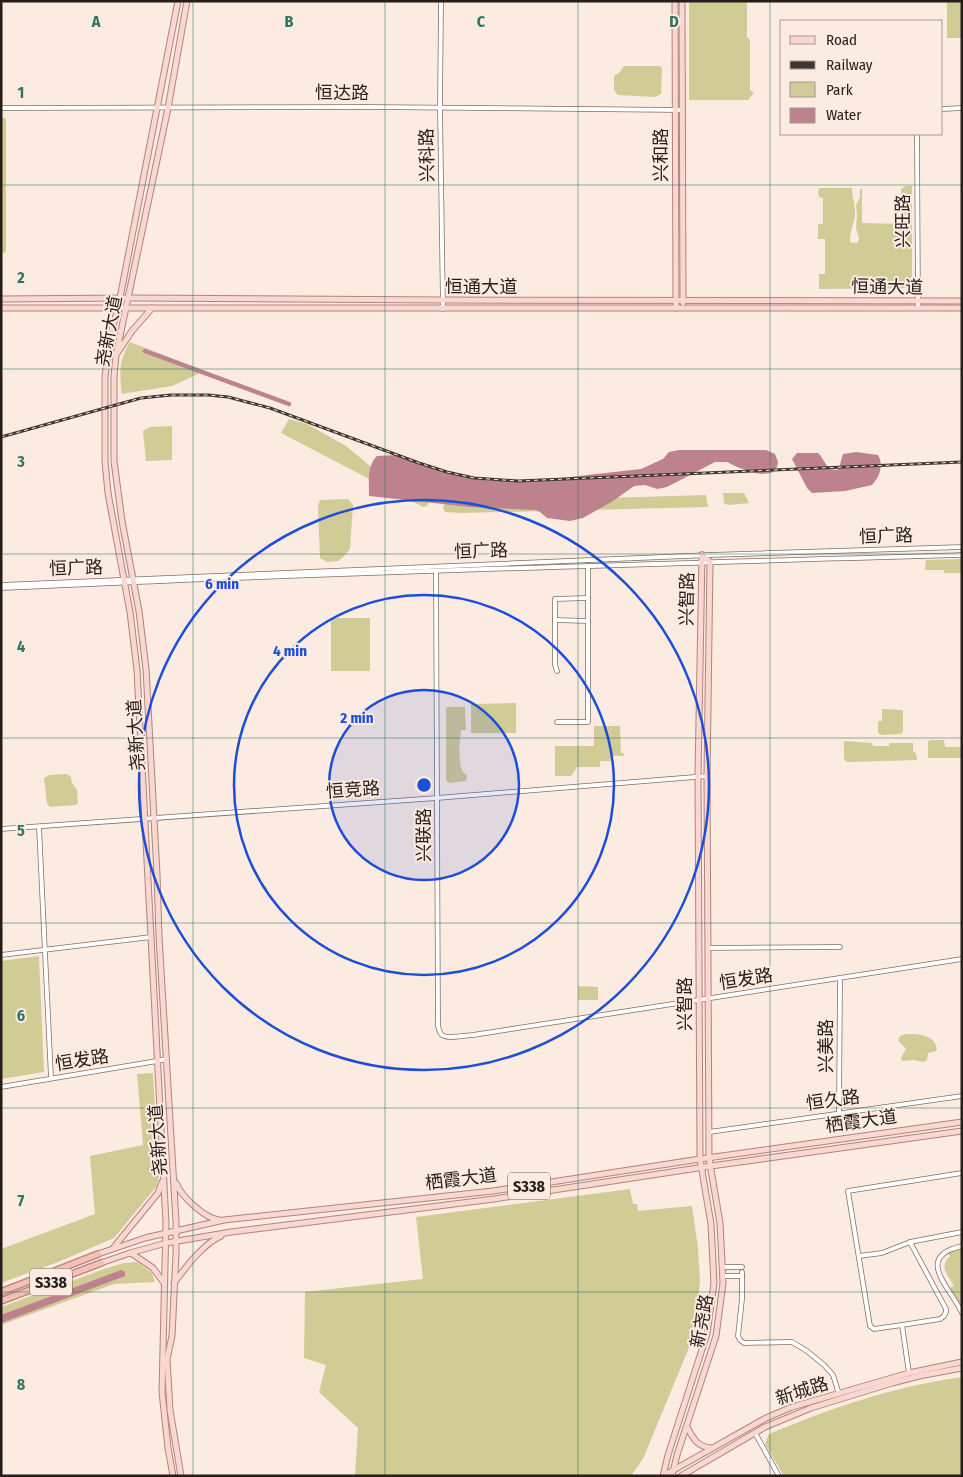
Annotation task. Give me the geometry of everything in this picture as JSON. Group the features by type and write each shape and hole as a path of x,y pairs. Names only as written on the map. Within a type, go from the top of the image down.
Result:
{"highway":[{"name":"栖霞大道","path":"1,1292 98,1254"},
{"name":"栖霞大道","path":"1,1301 101,1263"}],"main road":[{"name":"尧新大道","path":"173,1476 166,1439 162,1392 166,1232 138,670 108,493 104,442 105,376 111,333 118,308 178,1"},
{"name":"尧新大道","path":"181,1476 170,1410 167,1360 172,1336 176,1230 146,669 134,581 117,491 114,461 114,376 116,355 168,108 187,1"},
{"name":"兴和路","path":"675,1 676,308"},
{"name":"兴和路","path":"682,1 683,308"},
{"name":"恒通大道","path":"1,299 962,301"},
{"name":"恒通大道","path":"1,308 962,308"},
{"path":"116,355 132,330 152,308"},
{"name":"兴智路","path":"702,555 710,562 707,776 709,1158 711,1166"},
{"name":"兴智路","path":"702,555 698,776 700,1159 702,1168"},
{"name":"栖霞大道","path":"98,1254 166,1232 224,1220 493,1191 700,1159 962,1122"},
{"name":"栖霞大道","path":"101,1263 166,1243 232,1232 494,1199 962,1130"},
{"name":"新尧路","path":"673,1473 716,1336 720,1310 722,1266 720,1223 711,1166"},
{"name":"新尧路","path":"663,1476 707,1334 711,1309 714,1283 711,1224 702,1168"},
{"path":"114,1248 158,1193 164,1179"},
{"path":"174,1179 182,1194 207,1216 224,1220"},
{"path":"174,1283 208,1244 218,1237 232,1232"},
{"path":"130,1253 153,1268 164,1283"},
{"name":"新城路","path":"663,1476 673,1473 712,1448 766,1418 783,1411 909,1373 962,1362"},
{"name":"新城路","path":"681,1476 755,1433 811,1408 919,1376 962,1368"},
{"path":"686,1427 701,1447 712,1448"}],"street":[{"name":"兴科路","path":"441,1 440,108 443,308"},
{"name":"恒达路","path":"1,108 332,107 682,110"},
{"path":"943,109 962,108"},
{"name":"兴旺路","path":"917,135 918,308"},
{"name":"恒广路","path":"134,581 702,555 962,547"},
{"name":"恒广路","path":"1,587 124,581 962,555"},
{"path":"557,722 588,722 588,566"},
{"name":"兴联路","path":"436,571 438,1026 444,1036"},
{"path":"557,671 555,665 555,599 588,598"},
{"path":"555,620 588,621"},
{"name":"恒竞路","path":"1,829 437,798 707,776"},
{"path":"39,826 51,1078"},
{"path":"1,955 151,937"},
{"name":"恒发路","path":"708,948 840,947"},
{"name":"恒发路","path":"444,1036 481,1033 962,959"},
{"name":"兴美路","path":"839,1113 840,979"},
{"name":"恒发路","path":"1,1087 166,1058"},
{"name":"恒久路","path":"709,1132 962,1096"},
{"path":"910,1242 946,1312 940,1318 874,1329 870,1326 848,1191 962,1173"},
{"path":"859,1256 882,1252 910,1242 962,1232"},
{"path":"962,1246 951,1248 943,1253 937,1267 938,1274 962,1313"},
{"path":"722,1266 742,1271"},
{"path":"722,1276 742,1271"},
{"path":"742,1271 738,1336 740,1340 744,1343 792,1342 824,1365 833,1375 839,1394"},
{"path":"902,1325 909,1373"},
{"path":"755,1433 778,1476"}],"green space":[{"path":"689,1 747,1 747,37 750,40 750,90 754,93 748,100 689,100"},
{"path":"947,1 962,1 962,38 947,38"},
{"path":"624,66 660,66 662,68 661,94 655,97 618,95 614,90 614,76"},
{"path":"1,118 6,118 6,252 1,254"},
{"path":"906,186 912,186 912,280 909,288 819,289 819,274 825,274 825,239 818,239 818,224 823,224 823,198 819,197 818,191 820,188 852,188 855,212 850,242 856,243 859,238 856,228 856,205 860,197 860,189 862,189 862,223 901,224 901,189"},
{"path":"130,342 200,369 198,374 172,386 122,394 121,367"},
{"path":"289,419 307,424 346,446 369,465 402,485 431,495 427,506 423,507 281,433"},
{"path":"172,426 172,460 146,461 143,431 150,427"},
{"path":"723,493 744,493 749,503 728,505 724,503"},
{"path":"706,495 708,507 462,513 445,512 443,508 445,501 477,502"},
{"path":"348,499 353,505 350,549 338,561 327,562 320,558 318,507 320,500"},
{"path":"962,559 962,573 944,573 944,570 925,570 926,560"},
{"path":"331,618 370,618 370,671 331,671"},
{"path":"516,703 516,733 471,733 471,704"},
{"path":"446,707 465,707 466,730 461,730 459,755 461,768 467,775 466,781 449,783 446,780"},
{"path":"882,709 902,710 903,732 901,734 882,735 878,733 878,721 882,721"},
{"path":"594,726 620,726 621,753 624,753 624,756 612,756 612,761 600,761 600,767 577,767 571,776 555,776 555,746 594,746"},
{"path":"930,740 944,740 945,747 962,747 962,758 928,758 928,742"},
{"path":"844,741 872,743 873,746 889,746 890,743 913,743 913,751 916,753 917,760 847,762 844,759"},
{"path":"67,774 71,777 72,783 77,790 78,803 75,805 50,807 47,803 44,778 50,775"},
{"path":"39,956 44,1072 1,1079 1,961"},
{"path":"578,986 598,987 598,1000 578,1000"},
{"path":"906,1034 921,1035 933,1040 936,1051 928,1053 927,1060 924,1062 914,1060 902,1061 901,1058 906,1049 899,1041 899,1038"},
{"path":"153,1073 159,1177 156,1187 114,1238 58,1262 1,1283 1,1249 95,1214 90,1156 143,1145 137,1074"},
{"path":"630,1189 633,1204 637,1204 638,1211 692,1206 698,1248 700,1281 695,1333 643,1459 631,1476 355,1476 358,1428 319,1392 326,1365 304,1358 305,1292 423,1279 416,1217"},
{"path":"962,1248 961,1305 950,1288 954,1286 944,1268 946,1260 950,1256 948,1253"},
{"path":"137,1262 152,1273 155,1282 114,1284 1,1325 1,1307 107,1268 124,1263"},
{"path":"962,1377 962,1476 784,1476 765,1444 769,1434 840,1407 911,1386"}],"water":[{"path":"679,450 766,450 775,454 778,462 777,467 771,473 762,474 727,462 715,462 667,487 657,489 645,485 634,486 613,501 583,518 570,521 547,518 535,510 470,507 369,496 370,469 377,456 396,455 473,479 495,481 543,480 641,469 663,459 669,452"},
{"path":"856,452 878,455 881,463 880,470 872,485 845,491 812,493 807,488 792,459 797,453 818,453 829,469 837,470 843,454"},
{"path":"121,1270 125,1272 125,1276 1,1323 1,1315"}],"waterway":[{"path":"145,351 289,404"}],"railway":[{"path":"1,437 141,398 171,395 208,395 228,397 270,408 419,463 474,478 518,481 962,462"}]}
